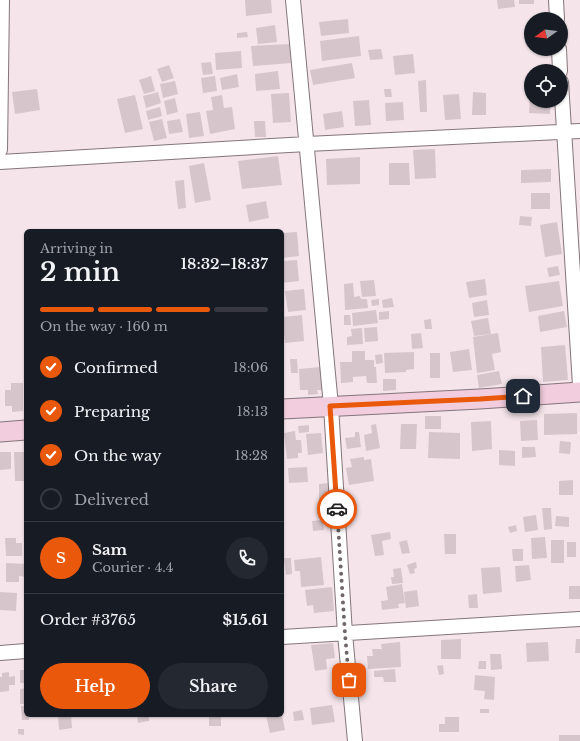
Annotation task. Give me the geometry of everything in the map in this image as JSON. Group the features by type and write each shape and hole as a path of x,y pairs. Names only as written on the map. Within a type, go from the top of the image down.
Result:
{"main road":[{"path":"284,409 480,399 580,392"},
{"path":"0,432 24,430"}],"street":[{"path":"0,150 2,0"},
{"path":"293,0 330,406 345,634 355,741"},
{"path":"556,0 557,12"},
{"path":"563,108 580,385"},
{"path":"0,162 580,130"},
{"path":"284,637 580,620"},
{"path":"0,653 24,651"}],"building":[{"path":"245,0 271,0 272,13 246,16"},
{"path":"497,0 514,0 515,7 498,9"},
{"path":"519,0 534,0 534,4 519,4"},
{"path":"348,19 349,33 321,36 319,22"},
{"path":"275,25 277,42 258,44 256,28"},
{"path":"247,32 248,37 237,38 237,33"},
{"path":"359,36 361,56 322,61 320,41"},
{"path":"290,44 291,63 253,66 251,46"},
{"path":"381,49 383,59 370,60 368,50"},
{"path":"241,51 242,68 216,70 215,53"},
{"path":"413,54 415,73 395,75 393,56"},
{"path":"211,62 213,74 203,75 201,63"},
{"path":"352,63 355,78 313,85 310,70"},
{"path":"169,65 174,78 162,82 157,69"},
{"path":"278,71 280,89 256,91 255,74"},
{"path":"237,74 239,87 222,90 220,78"},
{"path":"151,76 155,91 144,94 139,80"},
{"path":"215,76 217,91 203,93 201,78"},
{"path":"426,80 427,112 420,112 418,81"},
{"path":"175,81 178,94 163,98 160,84"},
{"path":"37,89 40,110 15,114 12,92"},
{"path":"384,89 391,89 392,97 385,97"},
{"path":"158,92 161,103 146,108 143,96"},
{"path":"473,92 486,93 486,115 472,115"},
{"path":"289,93 291,122 273,123 271,94"},
{"path":"459,94 461,119 445,120 443,95"},
{"path":"135,95 143,129 125,133 117,99"},
{"path":"222,95 224,108 232,107 235,129 210,134 206,111 213,110 211,97"},
{"path":"175,98 178,112 167,115 164,101"},
{"path":"369,100 371,125 355,126 353,101"},
{"path":"403,102 404,120 386,121 385,103"},
{"path":"160,107 162,116 148,120 146,111"},
{"path":"529,108 550,108 550,114 529,113"},
{"path":"342,111 344,127 325,130 323,114"},
{"path":"200,112 204,136 189,138 186,114"},
{"path":"162,119 167,138 154,141 149,122"},
{"path":"180,119 183,132 169,134 167,121"},
{"path":"254,121 265,121 266,137 255,137"},
{"path":"435,149 436,178 415,179 413,150"},
{"path":"278,156 282,185 242,189 238,161"},
{"path":"360,157 360,184 327,185 326,159"},
{"path":"204,163 211,200 195,203 189,166"},
{"path":"389,163 409,163 410,185 389,185"},
{"path":"551,169 551,182 521,183 521,170"},
{"path":"184,180 186,208 178,209 175,181"},
{"path":"531,193 550,193 550,209 531,209"},
{"path":"266,201 269,218 249,222 246,205"},
{"path":"520,216 532,217 531,226 519,225"},
{"path":"557,222 562,254 545,257 540,225"},
{"path":"297,232 299,256 284,258 284,233"},
{"path":"297,260 299,281 284,283 284,261"},
{"path":"558,266 560,275 549,277 547,268"},
{"path":"485,279 487,295 469,298 466,282"},
{"path":"374,280 376,296 362,297 360,281"},
{"path":"559,281 563,306 529,312 525,286"},
{"path":"353,283 354,297 360,296 361,299 367,299 368,308 345,310 344,284"},
{"path":"304,289 306,310 288,312 285,291"},
{"path":"392,298 394,307 383,308 382,300"},
{"path":"379,299 379,305 372,306 371,300"},
{"path":"487,300 489,315 474,317 472,303"},
{"path":"376,310 378,323 353,326 352,313"},
{"path":"389,311 389,319 379,320 379,312"},
{"path":"564,311 567,327 540,332 538,316"},
{"path":"302,315 304,341 285,343 284,317"},
{"path":"344,315 350,315 351,325 344,325"},
{"path":"488,318 491,334 474,336 471,321"},
{"path":"431,319 432,329 425,329 424,320"},
{"path":"377,327 378,341 365,342 364,328"},
{"path":"362,328 363,344 347,345 347,337 352,336 351,329"},
{"path":"421,333 423,348 412,349 411,334"},
{"path":"498,333 501,352 492,354 495,370 477,373 473,337"},
{"path":"565,345 568,380 543,382 541,347"},
{"path":"469,349 472,370 453,372 450,352"},
{"path":"352,351 365,351 365,360 374,360 377,383 367,383 366,376 353,377 353,382 341,383 340,362 352,362"},
{"path":"414,352 414,369 406,370 406,372 385,373 384,353"},
{"path":"430,353 440,353 440,378 430,378"},
{"path":"382,354 383,363 376,364 375,355"},
{"path":"290,359 297,359 298,373 291,373"},
{"path":"320,367 322,390 317,390 318,394 308,395 308,390 300,390 299,369"},
{"path":"499,371 502,384 479,388 477,375"},
{"path":"383,379 396,379 396,390 383,391"},
{"path":"11,383 23,383 23,411 12,412 12,406 5,406 5,390 11,390"},
{"path":"577,413 577,434 544,435 544,414"},
{"path":"425,416 441,416 441,429 425,429"},
{"path":"537,420 538,440 521,441 520,421"},
{"path":"491,421 492,449 472,451 471,422"},
{"path":"376,424 380,448 366,451 364,435 372,433 371,425"},
{"path":"401,424 417,424 416,449 400,449"},
{"path":"309,425 309,432 299,433 298,426"},
{"path":"295,431 296,440 301,440 302,453 298,453 298,458 287,459 284,433"},
{"path":"355,432 359,432 361,447 347,449 345,438 355,437"},
{"path":"429,432 460,433 460,459 428,458"},
{"path":"321,433 323,453 308,455 306,434"},
{"path":"560,441 571,442 570,454 559,453"},
{"path":"522,447 535,447 536,457 522,458"},
{"path":"499,450 515,451 515,466 499,465"},
{"path":"0,452 11,452 11,469 0,470"},
{"path":"14,452 24,452 24,481 15,481"},
{"path":"364,457 364,460 371,459 374,481 349,485 346,468 352,467 350,459"},
{"path":"307,467 308,482 289,483 288,468"},
{"path":"573,480 573,495 559,495 559,481"},
{"path":"331,483 332,499 319,500 319,484"},
{"path":"542,508 551,508 552,529 544,530"},
{"path":"536,515 538,530 525,532 523,517"},
{"path":"556,516 569,517 569,527 555,526"},
{"path":"323,520 324,530 313,531 312,521"},
{"path":"516,525 517,531 510,533 508,527"},
{"path":"390,532 391,539 382,541 384,555 375,556 371,535"},
{"path":"444,534 456,534 456,554 445,554"},
{"path":"545,537 547,558 532,559 531,538"},
{"path":"5,538 16,538 16,543 22,543 22,556 6,556"},
{"path":"407,540 410,553 402,554 399,542"},
{"path":"551,540 564,540 564,563 551,563"},
{"path":"567,542 576,542 576,557 567,557"},
{"path":"512,549 523,549 523,561 513,561"},
{"path":"321,557 324,585 301,587 300,571 295,571 294,560"},
{"path":"284,558 291,558 292,574 286,575"},
{"path":"416,562 417,568 414,569 415,573 410,574 407,565"},
{"path":"6,563 24,564 24,577 19,576 19,582 6,582"},
{"path":"529,565 531,580 516,582 515,566"},
{"path":"500,567 502,592 483,594 481,568"},
{"path":"401,568 403,583 392,584 391,577 394,577 393,569"},
{"path":"402,584 405,603 398,604 399,608 382,610 381,601 388,600 386,587"},
{"path":"569,586 580,586 580,599 569,599"},
{"path":"332,587 334,611 314,613 313,605 307,606 305,590"},
{"path":"417,590 419,606 406,608 404,592"},
{"path":"0,592 17,593 16,611 0,610"},
{"path":"477,594 478,608 469,608 468,595"},
{"path":"461,639 461,659 441,659 441,640"},
{"path":"576,639 580,639 580,653 575,653"},
{"path":"400,642 401,667 368,669 367,656 373,656 372,649 382,649 381,644"},
{"path":"548,642 549,661 527,662 526,643"},
{"path":"333,643 335,658 326,659 327,669 315,671 311,645"},
{"path":"490,654 501,654 502,669 491,670"},
{"path":"479,661 486,661 486,669 478,669"},
{"path":"443,665 444,674 439,675 437,666"},
{"path":"395,669 396,682 384,682 383,677 374,677 374,671"},
{"path":"20,670 24,670 24,683 20,683"},
{"path":"9,672 9,677 15,676 15,685 9,685 9,691 0,692 0,677 2,677 2,673"},
{"path":"475,675 495,677 494,700 484,699 485,691 474,690"},
{"path":"24,688 24,704 20,704 20,689"},
{"path":"332,705 335,722 312,725 310,708"},
{"path":"21,706 24,706 24,717 29,717 29,720 22,720"},
{"path":"480,709 489,709 489,713 480,713"},
{"path":"302,710 304,720 294,721 293,712"},
{"path":"58,717 71,717 72,728 59,730"},
{"path":"137,717 149,717 149,721 138,723"},
{"path":"209,717 221,717 221,726 209,726"},
{"path":"266,717 282,717 285,730 270,733"},
{"path":"445,717 459,717 459,732 439,732 439,724 445,724"},
{"path":"18,729 24,729 24,735 18,734"},
{"path":"559,735 580,735 580,741 559,741"}],"way so far":[{"path":"337,509 349,680"}],"route":[{"path":"337,509 330,406 523,396"}]}
